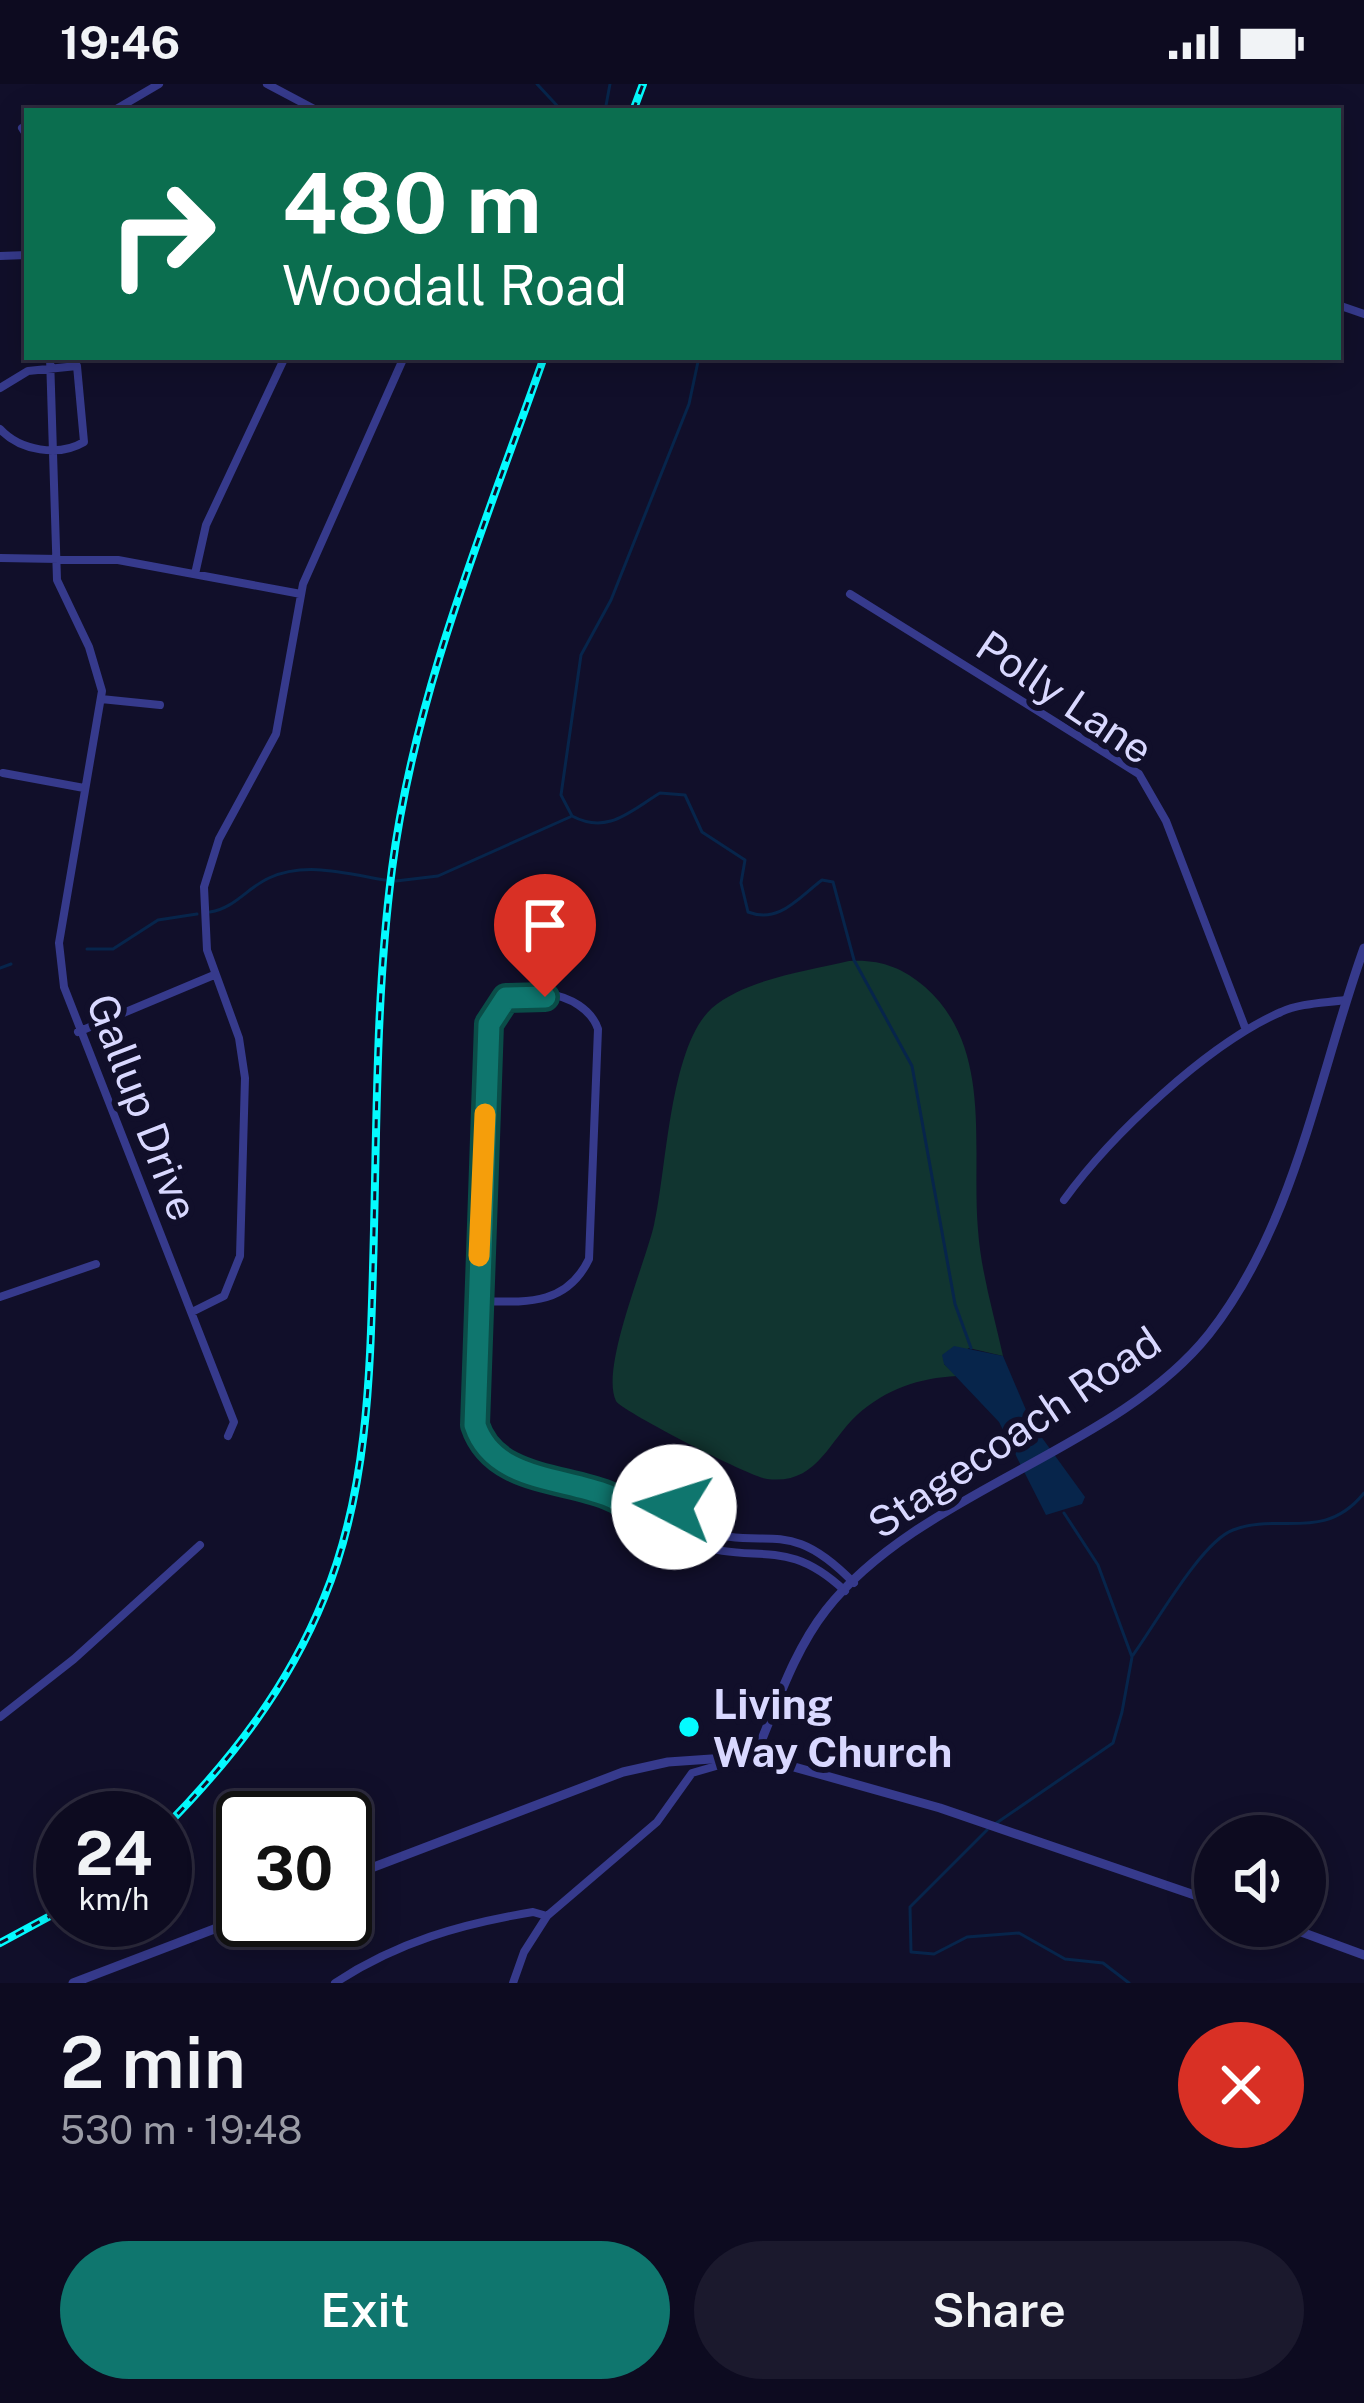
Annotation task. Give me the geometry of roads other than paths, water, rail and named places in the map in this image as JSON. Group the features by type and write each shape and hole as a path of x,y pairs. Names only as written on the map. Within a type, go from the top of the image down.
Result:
{"street":[{"path":"117,108 159,84"},
{"path":"267,84 312,108"},
{"path":"195,574 206,525 284,360"},
{"name":"Gallup Drive","path":"192,1312 224,1296 240,1256 244,1056 214,975 201,908 208,870 276,734 301,594 403,360"},
{"path":"0,388 50,362 81,370 84,442 51,452 9,439 0,430"},
{"name":"Gallup Drive","path":"50,362 55,559 66,604 89,647 100,699 58,943 78,1032 235,1422 228,1436"},
{"path":"0,558 118,560 301,594"},
{"name":"Polly Lane","path":"850,594 1139,774 1166,821 1246,1030"},
{"path":"100,699 160,705"},
{"path":"3,773 84,788"},
{"name":"Stagecoach Road","path":"755,1756 802,1645 854,1582 913,1535 1177,1367 1237,1294 1267,1238 1364,948"},
{"path":"78,1032 214,975"},
{"path":"478,1300 545,1300 570,1286 589,1259 598,1029 590,1011 576,1000 515,994 502,1000 491,1016 478,1300 474,1418 487,1449 508,1466 606,1495 650,1518"},
{"path":"1064,1199 1104,1151 1246,1030 1282,1011 1345,1000"},
{"path":"0,1297 96,1264"},
{"path":"650,1518 672,1507 685,1513 690,1526 686,1540"},
{"path":"650,1518 649,1533 656,1544 670,1548 686,1540 726,1553 794,1555 821,1569 844,1592"},
{"path":"690,1526 725,1538 805,1542 854,1582"},
{"path":"0,1718 200,1545"},
{"path":"513,1983 524,1952 548,1916 657,1822 692,1773 755,1756"},
{"path":"372,1868 623,1772 668,1762 755,1756 940,1808 1194,1895"},
{"path":"335,1983 381,1953 445,1930 533,1912 548,1916"},
{"path":"74,1983 216,1928"},
{"path":"1326,1941 1364,1955"}],"water":[{"path":"954,1346 1003,1356 1032,1424 1085,1497 1082,1504 1046,1515 999,1422 944,1364 942,1355"}],"waterway":[{"path":"537,84 559,108"},
{"path":"606,108 610,84"},
{"path":"698,360 689,404 611,600 581,655 561,795 572,816 597,823 618,818 660,793 685,795 702,832 745,860 741,883 748,912 779,912 822,880 833,882 854,960 912,1066 955,1304 971,1348"},
{"path":"396,881 438,876 570,817"},
{"path":"210,912 269,878 298,870 385,880"},
{"path":"87,949 113,949 158,920 197,914"},
{"path":"0,968 11,964"},
{"path":"1133,1655 1193,1567 1220,1538 1250,1525 1317,1522 1349,1508 1364,1493"},
{"path":"995,1824 1113,1743 1122,1712 1132,1657 1098,1565 1064,1513"},
{"path":"987,1830 910,1907 911,1952 934,1954 967,1937 1019,1933 1065,1959 1103,1963 1129,1983"}],"railway":[{"path":"634,108 643,84"},
{"path":"192,1798 235,1748 293,1662 324,1598 349,1518 368,1393 382,968 403,803 454,609 543,360"},
{"path":"0,1943 36,1924"}],"place":[{"name":"Living Way Church","path":"689,1727"}]}
